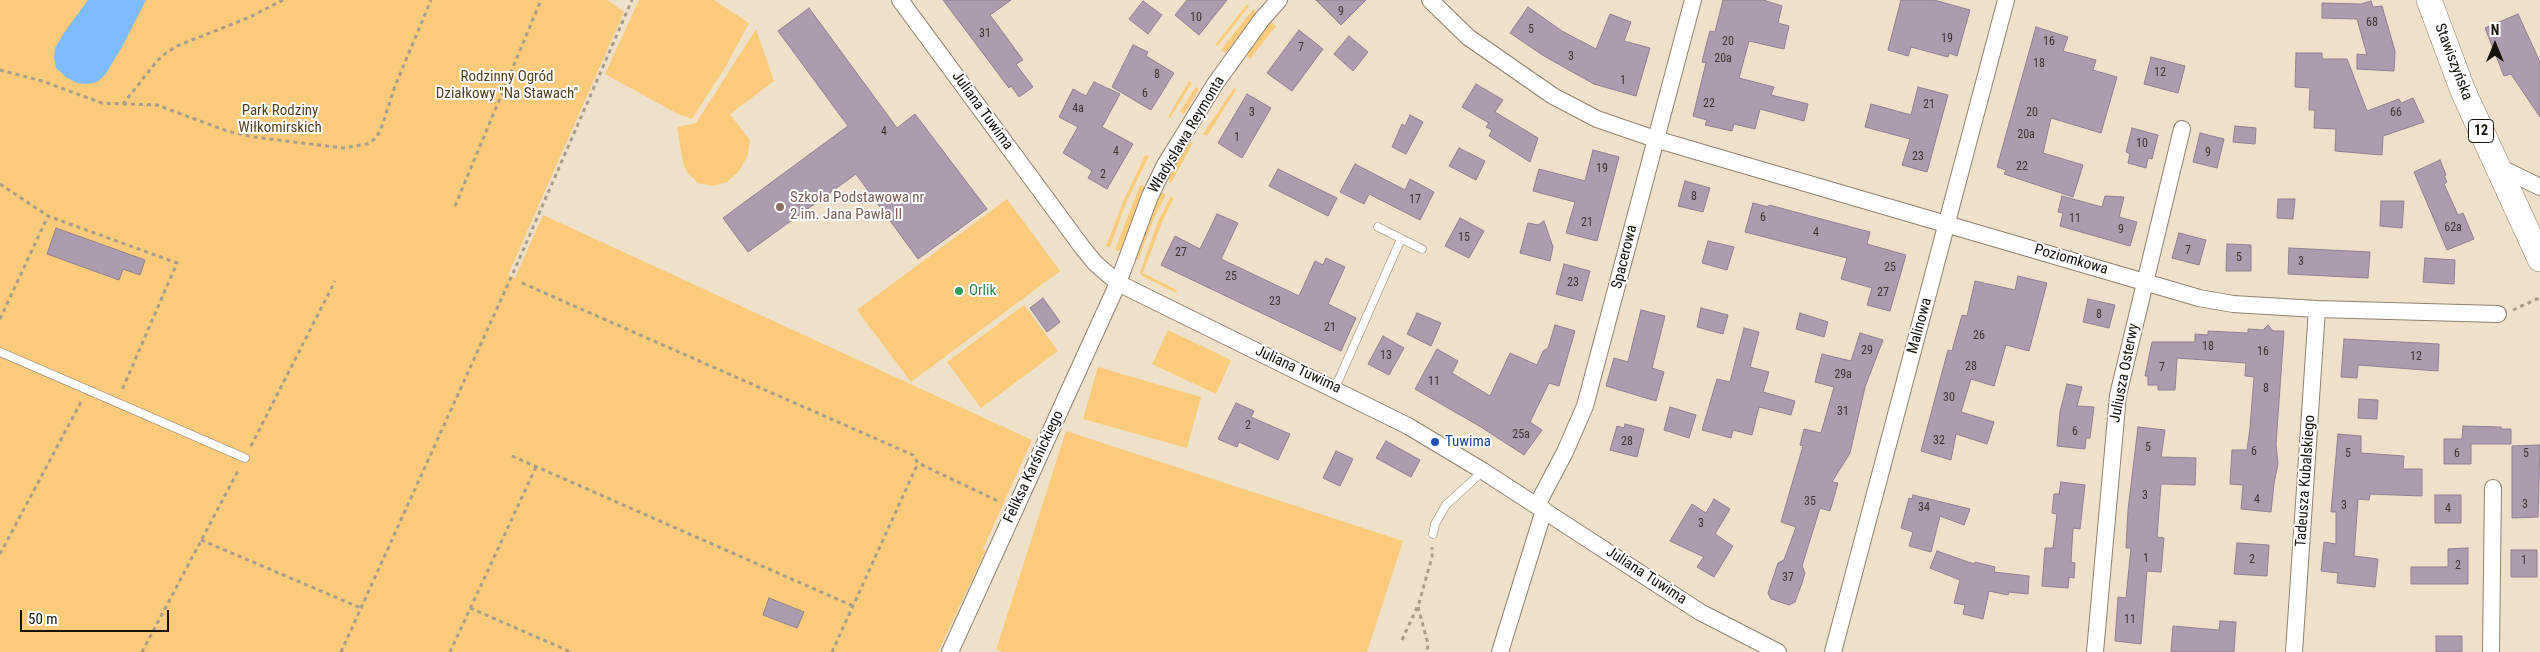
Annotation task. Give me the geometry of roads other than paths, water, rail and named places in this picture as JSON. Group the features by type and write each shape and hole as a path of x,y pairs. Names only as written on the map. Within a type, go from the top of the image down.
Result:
{"main road":[{"name":"Stawiszyńska","path":"2429,0 2463,91 2540,259"}],"street":[{"name":"Juliana Tuwima","path":"900,0 1095,263 1118,283 1335,388 1408,426 1483,471 1700,612 1778,652"},
{"name":"Władysława Reymonta","path":"1118,283 1150,196 1165,165 1215,84 1262,19 1279,0"},
{"name":"Poziomkowa","path":"1430,0 1468,37 1553,96 1597,119 1655,139 2199,298 2233,304 2317,309 2505,312"},
{"name":"Spacerowa","path":"1500,652 1540,508 1585,406 1693,0"},
{"name":"Malinowa","path":"1833,652 2006,0"},
{"name":"Juliusza Osterwy","path":"2095,652 2116,408 2182,129"},
{"path":"2495,164 2540,188"},
{"name":"Feliksa Karśnickiego","path":"950,652 1118,283"},
{"name":"Tadeusza Kubalskiego","path":"2294,652 2317,309"},
{"path":"2491,652 2492,488"}],"lane":[{"path":"1378,227 1422,250"},
{"path":"1335,388 1402,239"},
{"path":"0,352 245,458"},
{"path":"1433,534 1435,524 1446,505 1483,471"}],"water":[{"path":"88,0 146,0 105,75 97,82 87,84 77,83 66,77 56,68 54,58 55,48"}],"place":[{"name":"Szkoła Podstawowa nr 2 im. Jana Pawła II","path":"780,207"},
{"name":"Orlik","path":"959,291"},
{"name":"Tuwima","path":"1435,442"}],"park label":[{"name":"Rodzinny Ogród Działkowy \"Na Stawach\"","path":"507,86"},
{"name":"Park Rodziny Wiłkomirskich","path":"280,120"}]}
